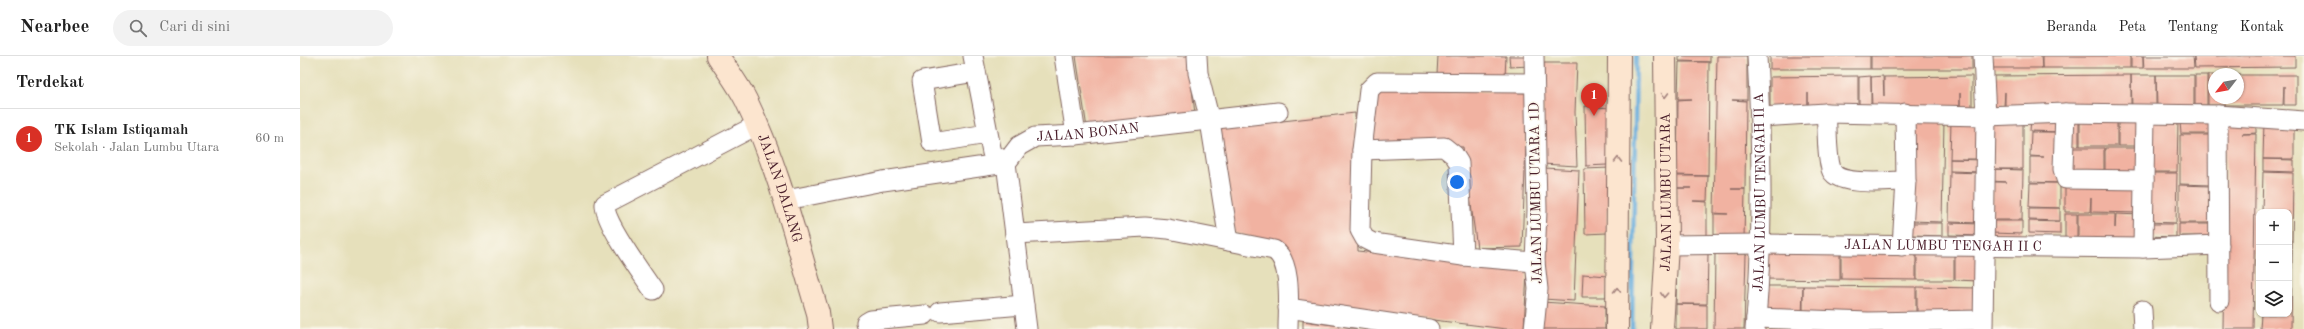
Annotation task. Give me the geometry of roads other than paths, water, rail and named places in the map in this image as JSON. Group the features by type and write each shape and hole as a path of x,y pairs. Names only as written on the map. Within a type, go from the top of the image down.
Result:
{"street":[{"name":"JALAN DALANG","path":"718,56 745,98 786,200 818,313 820,329"},
{"path":"1064,56 1076,135"},
{"path":"1197,56 1198,73 1210,121 1229,241"},
{"name":"JALAN LUMBU UTARA 1D","path":"1534,56 1537,210 1535,262 1538,289 1534,329"},
{"path":"1617,329 1620,56"},
{"name":"JALAN LUMBU UTARA","path":"1662,329 1667,245 1665,56"},
{"name":"JALAN LUMBU TENGAH II A","path":"1756,324 1760,244 1761,117 1757,56"},
{"path":"1756,324 1868,322 1983,325 1986,116 1982,56"},
{"path":"987,134 932,143 922,81 975,64 987,134 992,153 1006,163 1027,329"},
{"path":"1534,83 1377,82 1369,90 1362,150 1360,230 1365,239 1373,243 1463,256 1535,262"},
{"name":"JALAN BONAN","path":"1006,163 1019,146 1035,137 1076,135 1210,121 1278,112"},
{"path":"1761,117 1826,114 1905,113 1986,116 2065,113 2218,115 2304,121"},
{"path":"1902,246 1906,181 1905,113"},
{"path":"2065,113 2063,175 2066,179 2144,180"},
{"path":"1826,114 1831,170 1838,178 1848,181 1906,181"},
{"path":"2143,248 2145,114"},
{"path":"2218,115 2219,301"},
{"path":"652,290 611,224 605,204 757,125"},
{"path":"1362,150 1444,147 1454,155 1459,163 1463,256"},
{"path":"786,200 883,180 1006,163"},
{"path":"1015,234 1145,227 1168,229 1229,241 1278,253 1286,268 1288,329"},
{"name":"JALAN LUMBU TENGAH II C","path":"1667,245 1760,244 1983,248 2143,248 2219,245"},
{"path":"868,329 866,323 871,320 1024,306"},
{"path":"1288,308 1429,329"},
{"path":"2142,310 2143,329"}],"waterway":[{"path":"1632,329 1636,56"}],"place":[{"name":"TK Islam Istiqamah","path":"1594,116"}]}
